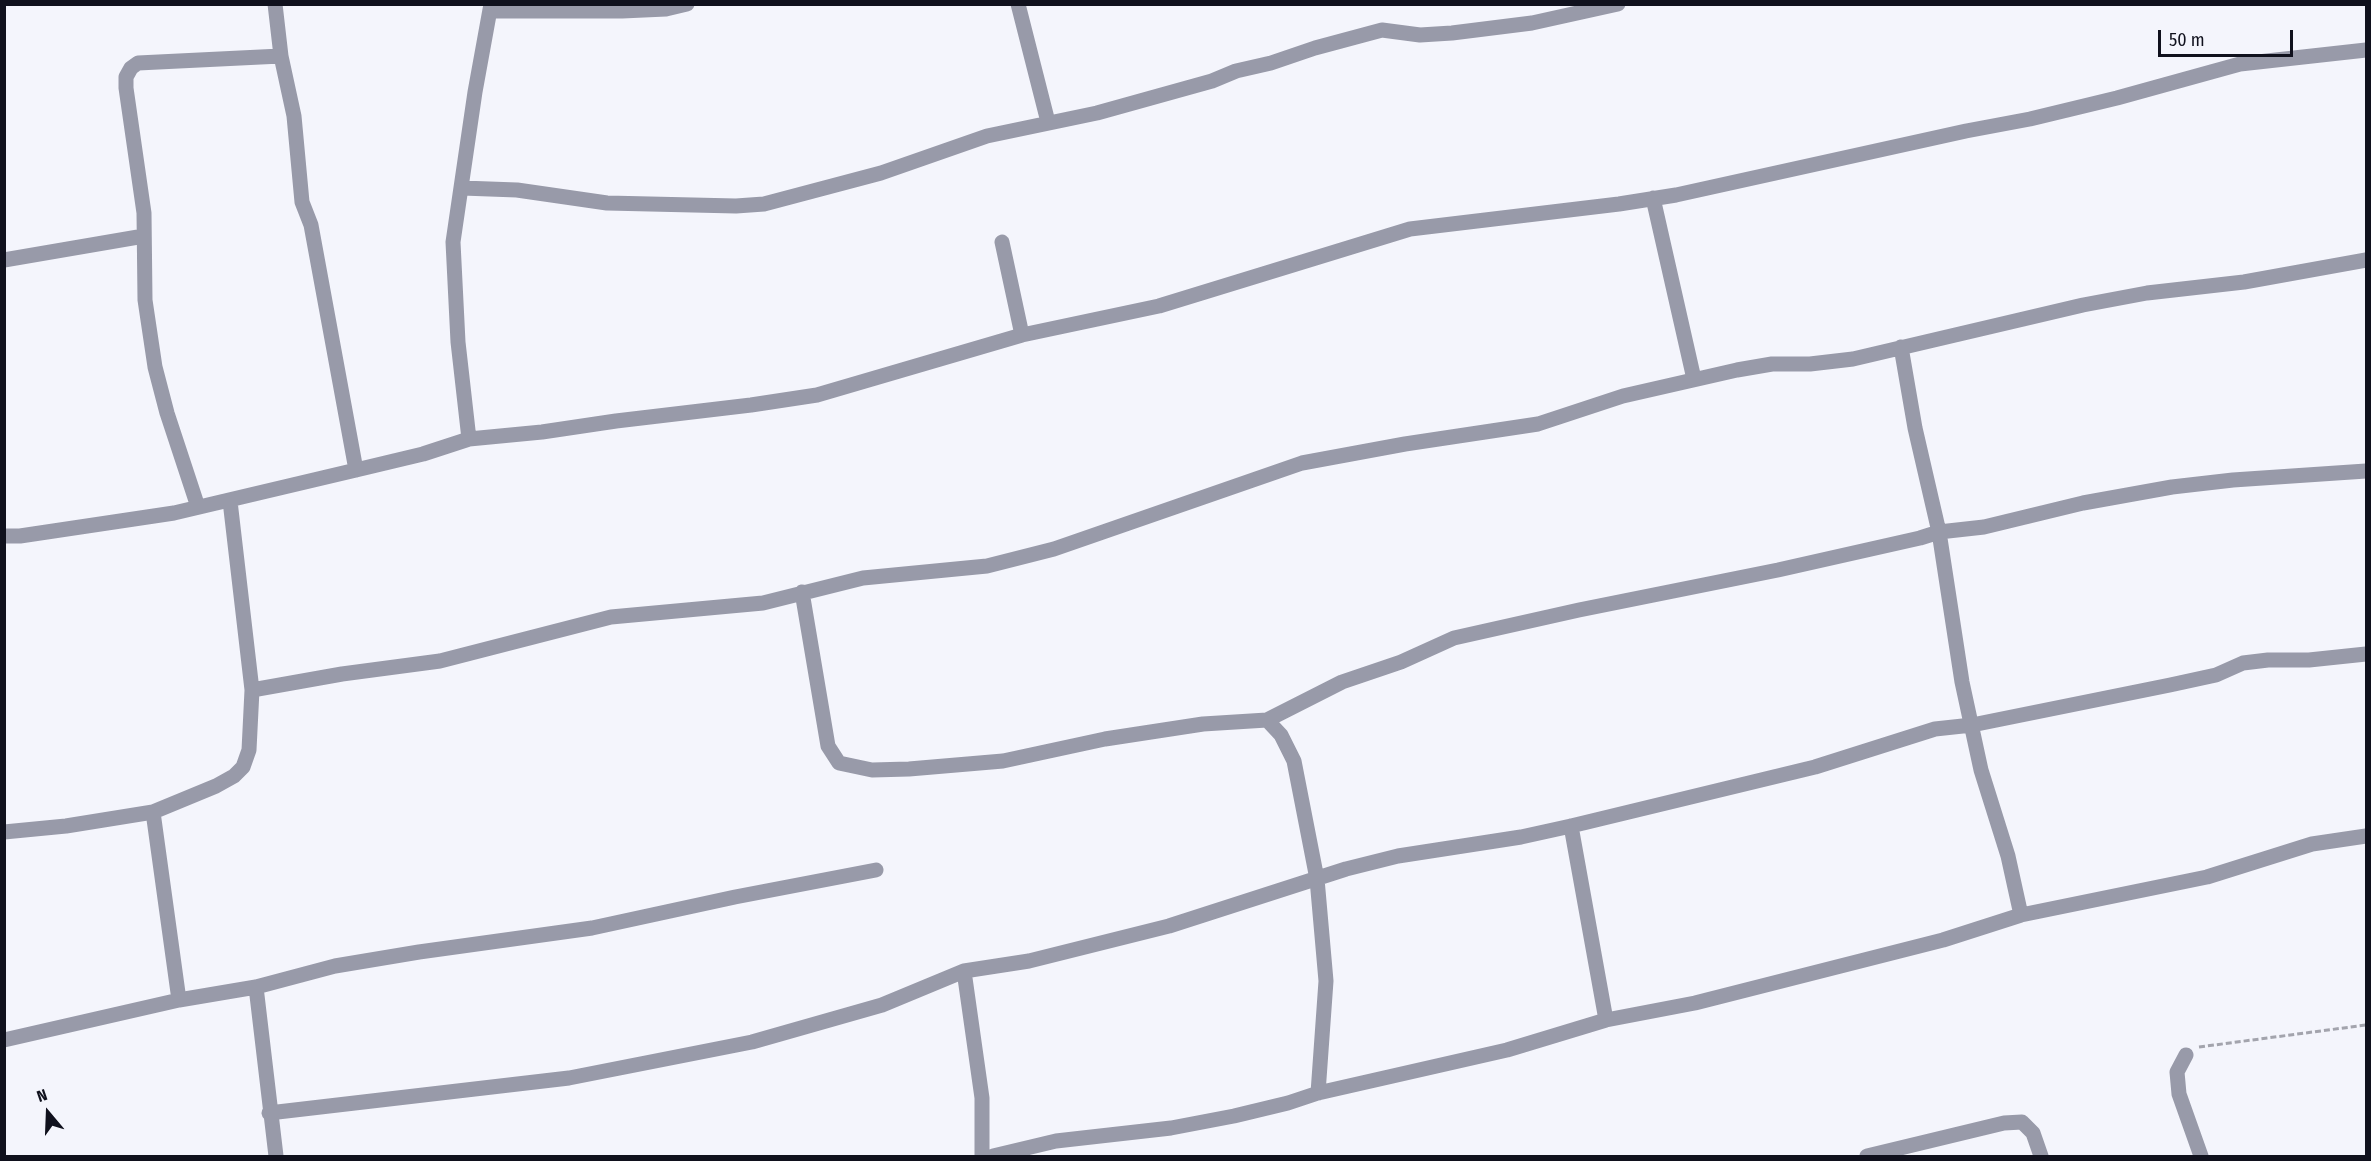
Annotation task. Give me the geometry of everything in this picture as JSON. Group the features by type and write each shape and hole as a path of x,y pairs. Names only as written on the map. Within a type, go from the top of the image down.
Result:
{"street":[{"path":"275,4 280,56 294,116 302,202 311,225 356,470"},
{"path":"469,439 458,342 453,242 490,8 622,11 666,9 687,4"},
{"path":"1018,4 1048,122"},
{"path":"462,188 517,190 617,203 736,206 764,204 881,173 987,136 1097,113 1174,93 1236,71 1382,30 1420,35 1452,33 1532,23 1618,4"},
{"path":"4,536 20,536 230,501 423,454 469,439 542,432 786,400 855,385 1022,335 1159,306 1410,229 1653,198 1750,180 1966,130 2030,119 2240,64 2367,50"},
{"path":"198,507 154,367 145,300 144,213 126,77 131,68 138,63 280,56"},
{"path":"1653,198 1694,379"},
{"path":"4,260 144,236"},
{"path":"1002,242 1022,335"},
{"path":"252,690 342,674 440,661 611,617 763,603 863,578 987,566 1054,549 1302,463 1405,444 1538,424 1623,396 1772,364 1810,364 1853,359 2136,295 2244,282 2367,260"},
{"path":"1901,347 1915,428 1939,532 1962,682 1981,770 2008,856 2021,915"},
{"path":"802,592 828,746 839,763 872,770 1003,761 1106,739 1203,724 1267,720 1342,682 1401,662 1454,638 1778,570 1939,532 1984,527 2083,503 2172,487 2256,478 2367,471"},
{"path":"4,832 66,826 153,812 216,786 234,776 243,767 249,750 252,690 230,501"},
{"path":"269,1113 569,1078 752,1042 882,1005 963,971 1029,961 1128,936 1398,856 1521,837 1571,826 1815,767 1935,729 1972,725 2216,675 2242,663 2268,660 2309,660 2367,654"},
{"path":"1267,720 1281,735 1294,761 1317,879 1326,981 1317,1093"},
{"path":"153,812 178,1000"},
{"path":"1571,826 1606,1020"},
{"path":"993,1156 1056,1141 1171,1128 1234,1116 1288,1103 1317,1093 1507,1050 1606,1020 1695,1003 1846,965 1943,940 2021,915 2207,877 2312,844 2367,836"},
{"path":"4,1040 178,1000 256,987 335,966 592,928 876,870"},
{"path":"963,971 982,1098 982,1156"},
{"path":"256,987 269,1113 276,1156"},
{"path":"2186,1055 2177,1072 2179,1094 2201,1156"},
{"path":"1868,1156 2004,1123 2022,1122 2033,1133 2041,1156"}],"path":[{"path":"2186,1055 2200,1046 2367,1025"}]}
